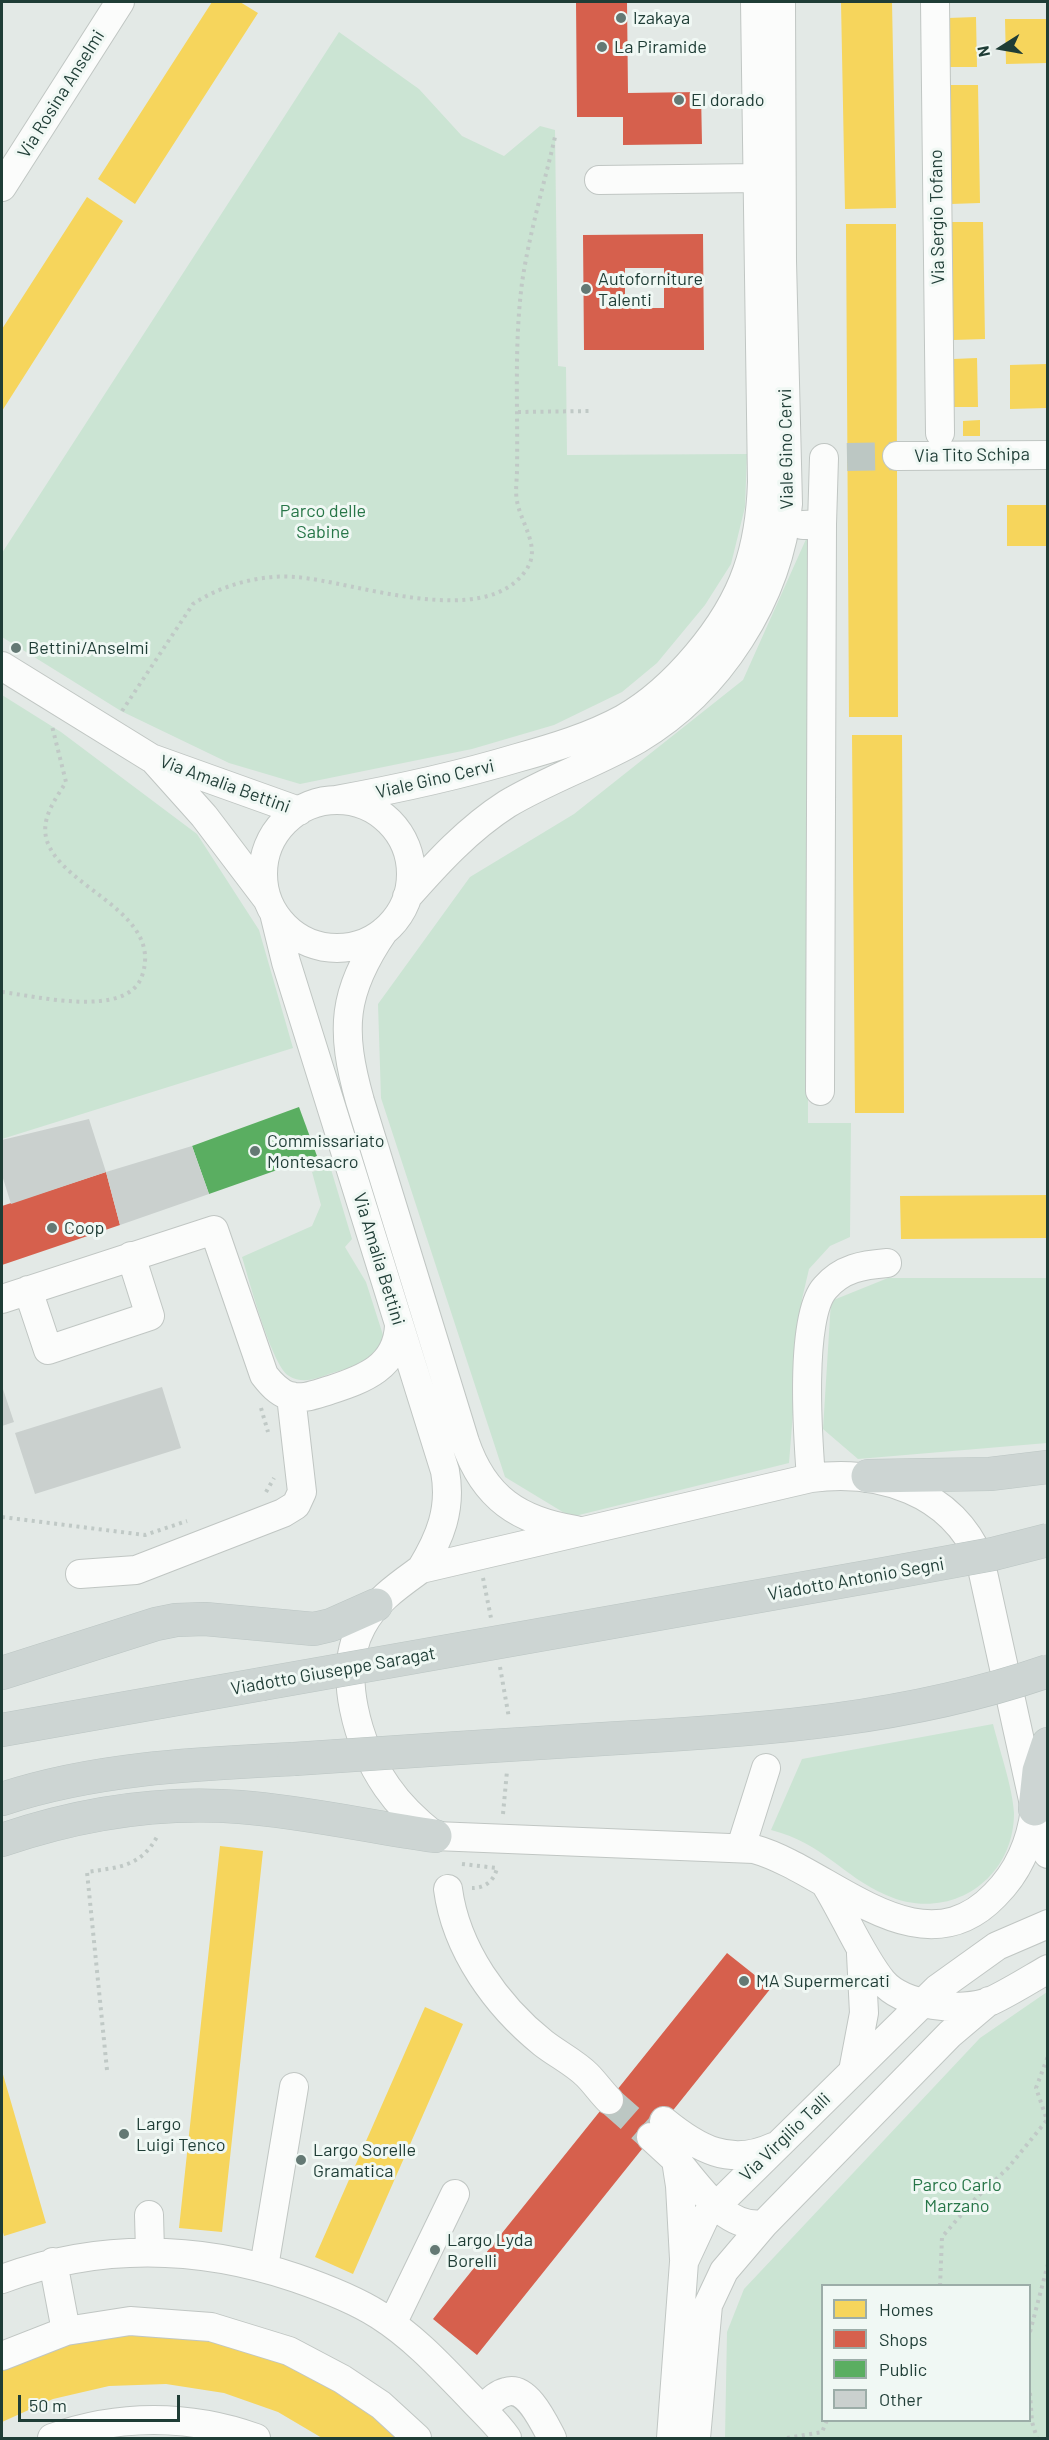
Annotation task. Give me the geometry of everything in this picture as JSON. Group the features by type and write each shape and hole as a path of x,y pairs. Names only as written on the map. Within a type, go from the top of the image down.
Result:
{"main road":[{"path":"868,1476 990,1473 1047,1467"},
{"name":"Viadotto Antonio Segni","path":"664,1613 927,1566 1047,1540"},
{"path":"2,1673 165,1622 206,1619 314,1629 331,1625 376,1605"},
{"name":"Viadotto Giuseppe Saragat","path":"2,1730 664,1613"},
{"path":"2,1799 39,1787 113,1773 202,1763 732,1732 865,1716 952,1699 1047,1671"},
{"path":"1035,1809 1039,1771 1047,1744"},
{"path":"2,1840 98,1815 161,1807 201,1806 279,1811 444,1863"}],"street":[{"name":"Via Rosina Anselmi","path":"2,187 120,2"},
{"name":"Viale Gino Cervi","path":"407,897 452,848 505,806 632,742 668,718 694,696 732,650 750,619 771,574 786,526 774,458 758,178 755,2"},
{"name":"Viale Gino Cervi","path":"336,800 450,777 562,745 609,726 650,700 675,678 699,650 739,590 747,570 774,458 781,2"},
{"name":"Via Sergio Tofano","path":"935,2 940,434"},
{"path":"599,180 758,178"},
{"name":"Via Tito Schipa","path":"897,456 1047,454"},
{"path":"774,458 836,457 822,524 820,1091"},
{"path":"786,526 822,524"},
{"name":"Via Amalia Bettini","path":"2,666 152,758 299,811"},
{"name":"Via Amalia Bettini","path":"152,758 204,816 271,906 286,962 445,1471 448,1492 442,1529 421,1569"},
{"path":"384,931 356,946 325,948 296,936 271,906 263,877 267,849 278,829 310,805 336,800 367,807 382,816 396,830 406,847 411,868 407,897 397,918 384,931 362,967 350,995 348,1024 350,1064 470,1455 486,1486 513,1509 550,1525 582,1530"},
{"path":"2,1299 214,1230 264,1375 273,1386 291,1396 307,1397 355,1382 389,1358 396,1346 399,1326"},
{"path":"28,1290 48,1350 150,1316 131,1256"},
{"path":"811,1478 806,1401 813,1321 819,1297 832,1281 847,1271 887,1263"},
{"path":"355,1382 391,1383 420,1393"},
{"path":"80,1574 136,1570 283,1513 296,1505 302,1492 291,1396"},
{"path":"614,2093 598,2076 587,2075 531,2033 496,1998 464,1942 452,1910 444,1863 412,1817 382,1780 370,1755 357,1717 350,1679 352,1654 361,1627 376,1605 421,1569 811,1478 836,1475 868,1476 900,1484 932,1502 950,1517 976,1549 988,1587 1035,1809 1047,1854"},
{"path":"741,1847 766,1768"},
{"path":"444,1863 500,1841 741,1847 782,1859 876,1911 904,1922 931,1924 961,1918 989,1901 1013,1874 1028,1840 1035,1809"},
{"path":"825,1883 885,1984 901,1997 920,2003 948,2005 989,2001"},
{"name":"Via Virgilio Talli","path":"671,2439 684,2262 699,2226 716,2204 783,2142 920,2003 987,1952 1011,1938 1047,1924"},
{"path":"853,2071 861,2038 865,1998 862,1956 856,1937"},
{"path":"696,2439 711,2297 724,2271 764,2224 950,2034 989,2001 1040,1974 1047,1949"},
{"path":"264,2267 294,2087"},
{"path":"764,2224 743,2225 727,2216 676,2160 658,2129 722,2155 754,2154 783,2142"},
{"path":"676,2160 680,2186 684,2262"},
{"path":"392,2324 455,2194"},
{"path":"149,2215 150,2251"},
{"path":"2,2279 53,2262 97,2255 150,2251 216,2257 264,2267 339,2294 392,2324 437,2362 483,2408 507,2439"},
{"path":"53,2262 66,2331"},
{"path":"2,2356 66,2331 130,2321 211,2327 289,2351 342,2379 381,2405 417,2439"},
{"path":"483,2408 500,2394 509,2390 519,2391 528,2399 552,2439"},
{"path":"52,2439 88,2427 142,2420 196,2423 256,2439"}],"path":[{"path":"121,712 193,604 207,594 240,583 296,576 447,601 498,594 514,584 527,569 531,555 530,537 516,499 519,332 523,282 555,137"},
{"path":"518,412 591,411"},
{"path":"2,992 77,1001 119,998 139,984 144,969 146,955 139,937 128,920 56,856 47,841 45,820 66,782 49,719"},
{"path":"259,1403 269,1438"},
{"path":"264,1494 271,1486 275,1467"},
{"path":"2,1517 145,1535 190,1520"},
{"path":"482,1570 490,1617"},
{"path":"503,1681 508,1707"},
{"path":"500,1841 507,1769"},
{"path":"107,2070 87,1872 136,1861 149,1850 158,1834 168,1833"},
{"path":"444,1863 497,1869 495,1877 481,1888 444,1863"},
{"path":"940,2284 942,2237 974,2200 1008,2168 1047,2121 1036,2088 1047,2056"},
{"path":"1031,2324 1047,2264"},
{"path":"1031,2412 1037,2439"},
{"path":"787,2439 822,2432 827,2422"}],"green space":[{"name":"Parco delle Sabine","path":"339,32 419,89 462,136 504,156 540,126 555,130 558,366 566,367 567,455 747,454 745,507 731,564 705,605 657,663 622,692 554,725 472,749 300,784 229,763 121,711 2,637 2,553"},
{"path":"807,537 808,1123 851,1123 850,1237 830,1246 809,1269 802,1299 789,1463 571,1517 505,1477 381,1098 378,1004 470,877 574,814 743,680"},
{"path":"2,695 61,732 197,834 259,930 293,1048 2,1139"},
{"path":"330,1166 352,1239 345,1247 366,1282 383,1335 383,1344 364,1361 353,1367 314,1379 299,1380 289,1376 282,1369 275,1356 242,1257 312,1226 321,1205 312,1172"},
{"path":"888,1278 1047,1278 1047,1443 858,1459 823,1429 831,1301"},
{"path":"993,1724 1014,1813 1011,1837 1003,1858 990,1876 973,1890 954,1899 932,1904 909,1902 886,1895 857,1879 805,1843 771,1830 802,1759"},
{"name":"Parco Carlo Marzano","path":"1047,1992 1047,2438 725,2438 727,2332 744,2289 980,2038"}],"building: Homes":[{"path":"212,2 240,2 258,13 135,204 98,179"},
{"path":"841,2 892,2 896,208 845,209"},
{"path":"976,17 977,67 949,67 948,18"},
{"path":"1005,19 1047,19 1047,63 1006,64"},
{"path":"949,85 978,85 980,203 951,204"},
{"path":"87,197 123,221 2,411 2,329"},
{"path":"951,222 983,222 985,339 953,340"},
{"path":"846,224 896,224 898,717 849,717"},
{"path":"977,358 978,407 954,407 953,359"},
{"path":"1047,364 1047,408 1010,409 1010,365"},
{"path":"980,420 980,436 963,436 963,421"},
{"path":"1007,505 1047,505 1047,546 1007,546"},
{"path":"852,735 902,735 904,1113 855,1113"},
{"path":"1047,1195 1047,1238 901,1239 900,1196"},
{"path":"220,1846 263,1851 222,2232 179,2228"},
{"path":"425,2007 463,2024 353,2274 315,2257"},
{"path":"2,2071 46,2223 4,2236 2,2229"},
{"path":"169,2333 236,2344 300,2366 359,2402 399,2438 322,2438 278,2412 224,2393 166,2384 109,2386 53,2399 2,2422 2,2367 36,2351 102,2336"}],"building: Shops":[{"name":"La Piramide","path":"576,2 627,2 628,93 701,92 702,144 623,145 623,117 577,117"},
{"path":"703,234 704,350 584,350 583,235","holes":["625,268 664,268 664,308 625,308"]},
{"path":"106,1172 120,1225 2,1265 2,1206"},
{"path":"727,1953 771,1988 477,2355 433,2319"}],"building: Public":[{"name":"Commissariato Montesacro","path":"299,1107 317,1156 209,1194 192,1146"}],"building: Other":[{"path":"89,1119 106,1172 11,1204 2,1175 2,1140"},
{"path":"192,1146 209,1194 120,1225 106,1172"},
{"path":"2,1386 14,1422 2,1426"},
{"path":"162,1387 181,1448 35,1494 15,1433"}],"tunnel":[{"path":"847,457 897,456"},
{"path":"609,2100 651,2137"}],"place":[{"name":"Izakaya","path":"621,18"},
{"name":"La Piramide","path":"602,47"},
{"name":"El dorado","path":"679,100"},
{"name":"Autoforniture Talenti","path":"586,289"},
{"name":"Bettini/Anselmi","path":"16,648"},
{"name":"Commissariato Montesacro","path":"255,1151"},
{"name":"Coop","path":"52,1228"},
{"name":"MA Supermercati","path":"744,1981"},
{"name":"Largo Luigi Tenco","path":"124,2134"},
{"name":"Largo Sorelle Gramatica","path":"301,2160"},
{"name":"Largo Lyda Borelli","path":"435,2250"}]}
